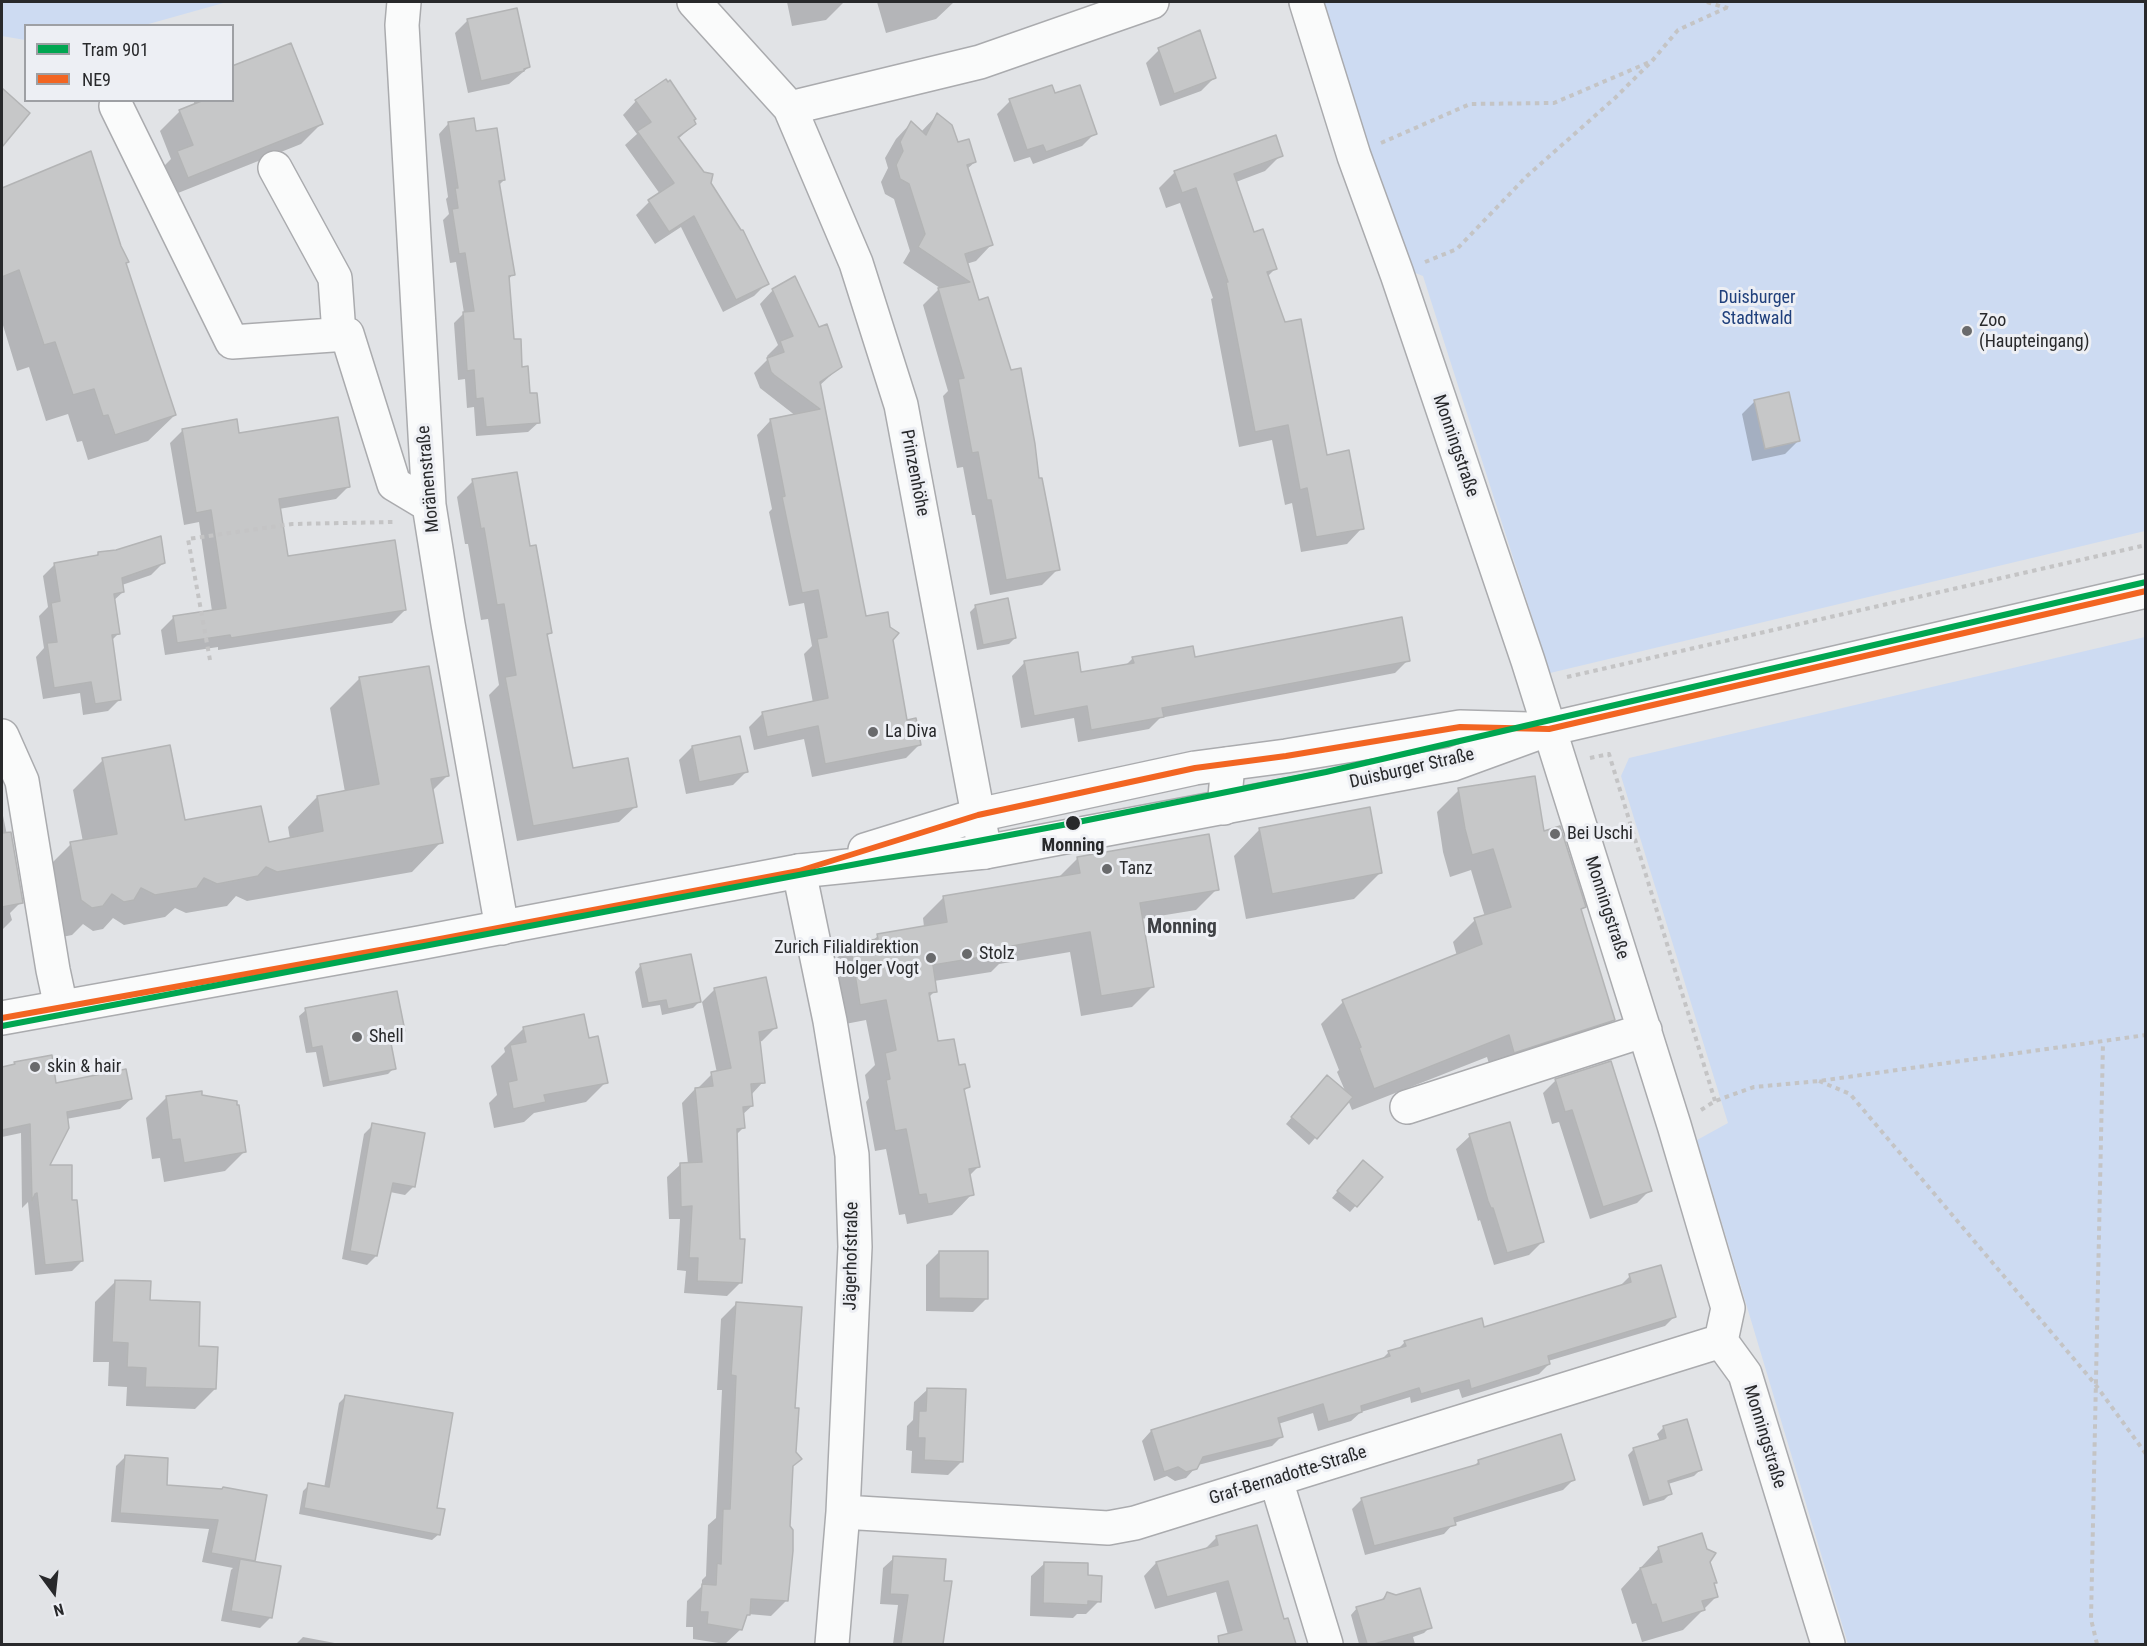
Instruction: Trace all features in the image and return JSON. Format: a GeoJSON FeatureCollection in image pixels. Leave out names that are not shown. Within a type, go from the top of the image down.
{"type":"FeatureCollection","features":[{"type":"Feature","properties":{"kind":"street","name":"Prinzenhöhe"},"geometry":{"type":"LineString","coordinates":[[694,2],[790,108],[856,262],[901,405],[985,852]]}},
{"type":"Feature","properties":{"kind":"street"},"geometry":{"type":"LineString","coordinates":[[790,108],[980,62],[1152,2]]}},
{"type":"Feature","properties":{"kind":"street","name":"Monningstraße"},"geometry":{"type":"LineString","coordinates":[[1305,2],[1354,156],[1397,274],[1535,684],[1645,1030],[1728,1308],[1721,1341],[1745,1374],[1828,1644]]}},
{"type":"Feature","properties":{"kind":"street","name":"Moränenstraße"},"geometry":{"type":"LineString","coordinates":[[403,13],[430,513],[502,928]]}},
{"type":"Feature","properties":{"kind":"street"},"geometry":{"type":"LineString","coordinates":[[116,106],[232,342],[347,334],[394,484],[430,513]]}},
{"type":"Feature","properties":{"kind":"street"},"geometry":{"type":"LineString","coordinates":[[274,168],[335,278],[339,334]]}},
{"type":"Feature","properties":{"kind":"street"},"geometry":{"type":"LineString","coordinates":[[1549,729],[2145,591]]}},
{"type":"Feature","properties":{"kind":"street","name":"Duisburger Straße"},"geometry":{"type":"LineString","coordinates":[[799,871],[978,815],[1195,768],[1297,755],[1460,727],[1549,729]]}},
{"type":"Feature","properties":{"kind":"street","name":"Duisburger Straße"},"geometry":{"type":"LineString","coordinates":[[2,1018],[502,928],[799,871],[985,852],[1224,808],[1452,764],[1549,729]]}},
{"type":"Feature","properties":{"kind":"street"},"geometry":{"type":"LineString","coordinates":[[2,736],[22,781],[61,1007]]}},
{"type":"Feature","properties":{"kind":"street"},"geometry":{"type":"LineString","coordinates":[[1224,808],[1228,764]]}},
{"type":"Feature","properties":{"kind":"street","name":"Jägerhofstraße"},"geometry":{"type":"LineString","coordinates":[[799,871],[830,1021],[852,1155],[855,1247],[843,1512],[832,1644]]}},
{"type":"Feature","properties":{"kind":"street"},"geometry":{"type":"LineString","coordinates":[[1407,1107],[1645,1030]]}},
{"type":"Feature","properties":{"kind":"street","name":"Graf-Bernadotte-Straße"},"geometry":{"type":"LineString","coordinates":[[843,1512],[1108,1528],[1135,1523],[1721,1341]]}},
{"type":"Feature","properties":{"kind":"street"},"geometry":{"type":"LineString","coordinates":[[1276,1480],[1326,1644]]}},
{"type":"Feature","properties":{"kind":"path"},"geometry":{"type":"LineString","coordinates":[[1707,2],[1726,8]]}},
{"type":"Feature","properties":{"kind":"path"},"geometry":{"type":"LineString","coordinates":[[1397,274],[1458,249],[1527,176],[1616,98],[1678,30],[1726,8],[1728,2]]}},
{"type":"Feature","properties":{"kind":"path"},"geometry":{"type":"LineString","coordinates":[[1354,156],[1470,104],[1554,103],[1652,61]]}},
{"type":"Feature","properties":{"kind":"path"},"geometry":{"type":"LineString","coordinates":[[210,660],[188,539],[292,524],[430,513]]}},
{"type":"Feature","properties":{"kind":"path"},"geometry":{"type":"LineString","coordinates":[[1535,684],[2145,545]]}},
{"type":"Feature","properties":{"kind":"path"},"geometry":{"type":"LineString","coordinates":[[1560,764],[1609,754],[1715,1101]]}},
{"type":"Feature","properties":{"kind":"path"},"geometry":{"type":"LineString","coordinates":[[1674,1125],[1715,1101],[1754,1088],[1820,1081],[2145,1035]]}},
{"type":"Feature","properties":{"kind":"path"},"geometry":{"type":"LineString","coordinates":[[2097,1644],[2091,1619],[2103,1042]]}},
{"type":"Feature","properties":{"kind":"path"},"geometry":{"type":"LineString","coordinates":[[1820,1081],[1850,1094],[2095,1384],[2145,1454]]}},
{"type":"Feature","properties":{"kind":"green space"},"geometry":{"type":"Polygon","coordinates":[[[2,2],[227,2],[149,24],[24,24],[24,40],[2,36],[2,2]]]}},
{"type":"Feature","properties":{"kind":"green space","name":"Duisburger Stadtwald"},"geometry":{"type":"Polygon","coordinates":[[[1315,2],[2145,2],[2145,531],[1550,673],[1423,276],[1400,267],[1315,2]]]}},
{"type":"Feature","properties":{"kind":"green space"},"geometry":{"type":"Polygon","coordinates":[[[2145,637],[2145,1644],[1848,1644],[1697,1140],[1728,1123],[1621,776],[1629,758],[2145,637]]]}},
{"type":"Feature","properties":{"kind":"building"},"geometry":{"type":"Polygon","coordinates":[[[517,8],[530,67],[524,71],[481,81],[467,19],[517,8]]]}},
{"type":"Feature","properties":{"kind":"building"},"geometry":{"type":"Polygon","coordinates":[[[1200,30],[1216,78],[1174,94],[1158,48],[1200,30]]]}},
{"type":"Feature","properties":{"kind":"building"},"geometry":{"type":"Polygon","coordinates":[[[291,43],[323,124],[188,178],[177,151],[193,145],[179,110],[199,102],[234,102],[234,65],[291,43]]]}},
{"type":"Feature","properties":{"kind":"building"},"geometry":{"type":"Polygon","coordinates":[[[666,79],[668,82],[670,80],[696,119],[694,120],[696,124],[678,137],[704,172],[713,174],[711,183],[743,230],[769,284],[736,300],[694,216],[669,232],[648,200],[674,183],[637,131],[651,122],[635,100],[666,79]]]}},
{"type":"Feature","properties":{"kind":"building"},"geometry":{"type":"Polygon","coordinates":[[[1052,85],[1055,93],[1080,85],[1097,134],[1046,152],[1043,145],[1027,150],[1009,99],[1052,85]]]}},
{"type":"Feature","properties":{"kind":"building"},"geometry":{"type":"Polygon","coordinates":[[[2,88],[30,113],[2,147],[2,88]]]}},
{"type":"Feature","properties":{"kind":"building"},"geometry":{"type":"Polygon","coordinates":[[[937,113],[952,125],[958,142],[969,139],[976,162],[967,165],[993,245],[965,254],[979,300],[988,297],[1011,370],[1021,368],[1039,478],[1042,478],[1060,570],[1006,580],[991,500],[987,500],[978,452],[972,453],[958,379],[964,378],[938,288],[970,282],[918,247],[925,234],[909,184],[900,179],[896,165],[903,151],[900,142],[911,121],[926,135],[937,113]]]}},
{"type":"Feature","properties":{"kind":"building"},"geometry":{"type":"Polygon","coordinates":[[[474,118],[476,131],[497,128],[505,180],[499,181],[515,275],[509,276],[514,339],[521,339],[522,367],[528,366],[530,393],[537,393],[540,423],[486,427],[483,398],[476,399],[474,370],[467,371],[463,312],[474,311],[465,253],[459,254],[452,209],[458,208],[455,188],[458,188],[448,122],[474,118]]]}},
{"type":"Feature","properties":{"kind":"building"},"geometry":{"type":"Polygon","coordinates":[[[1276,135],[1283,156],[1234,174],[1254,232],[1263,229],[1277,269],[1267,272],[1285,322],[1301,319],[1327,455],[1349,450],[1364,529],[1316,537],[1307,488],[1300,490],[1288,425],[1255,432],[1226,282],[1228,282],[1196,188],[1182,193],[1174,171],[1276,135]]]}},
{"type":"Feature","properties":{"kind":"building"},"geometry":{"type":"Polygon","coordinates":[[[91,151],[121,246],[129,262],[126,263],[176,415],[115,435],[108,415],[103,416],[94,389],[73,395],[55,342],[44,345],[19,270],[2,277],[2,188],[91,151]]]}},
{"type":"Feature","properties":{"kind":"building"},"geometry":{"type":"Polygon","coordinates":[[[795,276],[819,327],[827,324],[842,367],[820,382],[866,616],[888,612],[890,627],[899,633],[893,640],[907,720],[916,718],[921,745],[825,764],[818,726],[767,737],[762,712],[828,698],[817,639],[827,637],[818,590],[802,593],[782,497],[785,496],[770,419],[820,409],[774,375],[767,358],[784,352],[780,341],[793,336],[772,289],[795,276]]]}},
{"type":"Feature","properties":{"kind":"building"},"geometry":{"type":"Polygon","coordinates":[[[1789,392],[1800,441],[1765,449],[1754,400],[1789,392]]]}},
{"type":"Feature","properties":{"kind":"building"},"geometry":{"type":"Polygon","coordinates":[[[338,417],[350,487],[279,499],[288,556],[395,540],[406,610],[231,638],[230,635],[177,643],[173,616],[226,608],[211,510],[196,513],[182,429],[237,419],[239,433],[338,417]]]}},
{"type":"Feature","properties":{"kind":"building"},"geometry":{"type":"Polygon","coordinates":[[[517,472],[530,546],[536,545],[552,633],[547,634],[573,768],[628,758],[637,807],[533,826],[505,677],[516,675],[504,604],[497,605],[484,528],[481,529],[472,479],[517,472]]]}},
{"type":"Feature","properties":{"kind":"building"},"geometry":{"type":"Polygon","coordinates":[[[161,536],[165,563],[122,578],[124,592],[114,594],[120,634],[112,635],[121,700],[95,704],[91,682],[54,688],[47,643],[57,642],[51,603],[60,601],[54,563],[98,555],[98,552],[116,550],[161,536]]]}},
{"type":"Feature","properties":{"kind":"building"},"geometry":{"type":"Polygon","coordinates":[[[1008,598],[1016,638],[983,645],[975,605],[1008,598]]]}},
{"type":"Feature","properties":{"kind":"building"},"geometry":{"type":"Polygon","coordinates":[[[1402,617],[1410,661],[1162,708],[1164,717],[1091,730],[1087,706],[1034,716],[1024,661],[1078,652],[1081,672],[1134,663],[1132,657],[1193,646],[1195,657],[1402,617]]]}},
{"type":"Feature","properties":{"kind":"building"},"geometry":{"type":"Polygon","coordinates":[[[429,666],[449,776],[431,779],[443,843],[277,872],[266,867],[258,876],[217,884],[204,878],[197,888],[155,895],[141,888],[134,900],[124,902],[112,894],[103,906],[92,908],[81,900],[70,842],[117,834],[102,758],[170,745],[185,820],[261,806],[269,842],[323,831],[317,796],[379,784],[359,677],[429,666]]]}},
{"type":"Feature","properties":{"kind":"building"},"geometry":{"type":"Polygon","coordinates":[[[740,736],[748,772],[699,782],[692,746],[740,736]]]}},
{"type":"Feature","properties":{"kind":"building"},"geometry":{"type":"Polygon","coordinates":[[[1535,776],[1544,831],[1560,826],[1586,907],[1581,909],[1615,1020],[1514,1053],[1509,1035],[1374,1089],[1359,1048],[1361,1047],[1342,1000],[1482,944],[1474,918],[1511,907],[1493,849],[1472,855],[1458,788],[1535,776]]]}},
{"type":"Feature","properties":{"kind":"building"},"geometry":{"type":"Polygon","coordinates":[[[1370,807],[1382,873],[1272,894],[1259,828],[1370,807]]]}},
{"type":"Feature","properties":{"kind":"building"},"geometry":{"type":"Polygon","coordinates":[[[11,832],[23,903],[2,907],[2,833],[11,832]]]}},
{"type":"Feature","properties":{"kind":"building"},"geometry":{"type":"Polygon","coordinates":[[[1209,834],[1219,890],[1140,903],[1154,987],[1101,996],[1090,932],[1012,946],[1013,952],[933,965],[937,992],[929,993],[938,1041],[954,1039],[959,1065],[965,1064],[970,1087],[964,1089],[980,1167],[969,1169],[974,1195],[928,1204],[926,1194],[919,1195],[906,1129],[895,1131],[886,1080],[890,1079],[885,1053],[896,1050],[886,1000],[860,1005],[850,943],[878,939],[877,934],[947,922],[943,896],[1080,873],[1077,857],[1209,834]]]}},
{"type":"Feature","properties":{"kind":"building"},"geometry":{"type":"Polygon","coordinates":[[[691,954],[701,1002],[668,1009],[666,1000],[648,1003],[640,964],[691,954]]]}},
{"type":"Feature","properties":{"kind":"building"},"geometry":{"type":"Polygon","coordinates":[[[766,977],[777,1028],[759,1032],[765,1083],[751,1084],[753,1106],[743,1107],[745,1128],[737,1129],[740,1239],[745,1239],[742,1283],[697,1281],[698,1258],[689,1258],[692,1206],[681,1207],[680,1163],[702,1162],[695,1088],[713,1086],[711,1072],[731,1068],[714,988],[766,977]]]}},
{"type":"Feature","properties":{"kind":"building"},"geometry":{"type":"Polygon","coordinates":[[[397,991],[405,1031],[389,1033],[396,1069],[329,1082],[322,1046],[312,1048],[305,1008],[397,991]]]}},
{"type":"Feature","properties":{"kind":"building"},"geometry":{"type":"Polygon","coordinates":[[[584,1014],[589,1038],[598,1036],[608,1083],[544,1095],[546,1102],[513,1109],[508,1082],[517,1080],[510,1045],[526,1042],[523,1027],[584,1014]]]}},
{"type":"Feature","properties":{"kind":"building"},"geometry":{"type":"Polygon","coordinates":[[[52,1055],[56,1083],[126,1069],[132,1099],[67,1112],[69,1128],[50,1165],[72,1165],[72,1200],[77,1200],[83,1261],[45,1265],[37,1193],[32,1201],[30,1124],[2,1130],[2,1067],[15,1064],[14,1062],[52,1055]]]}},
{"type":"Feature","properties":{"kind":"building"},"geometry":{"type":"Polygon","coordinates":[[[1611,1061],[1652,1191],[1603,1207],[1572,1110],[1565,1112],[1555,1079],[1611,1061]]]}},
{"type":"Feature","properties":{"kind":"building"},"geometry":{"type":"Polygon","coordinates":[[[1327,1075],[1353,1097],[1317,1139],[1291,1117],[1327,1075]]]}},
{"type":"Feature","properties":{"kind":"building"},"geometry":{"type":"Polygon","coordinates":[[[202,1091],[202,1095],[237,1101],[246,1152],[184,1163],[180,1139],[172,1140],[166,1096],[202,1091]]]}},
{"type":"Feature","properties":{"kind":"building"},"geometry":{"type":"Polygon","coordinates":[[[1510,1122],[1544,1242],[1507,1253],[1493,1208],[1488,1201],[1469,1134],[1510,1122]]]}},
{"type":"Feature","properties":{"kind":"building"},"geometry":{"type":"Polygon","coordinates":[[[372,1123],[425,1133],[415,1187],[393,1183],[377,1256],[350,1251],[372,1123]]]}},
{"type":"Feature","properties":{"kind":"building"},"geometry":{"type":"Polygon","coordinates":[[[1363,1160],[1383,1177],[1357,1207],[1337,1191],[1363,1160]]]}},
{"type":"Feature","properties":{"kind":"building"},"geometry":{"type":"Polygon","coordinates":[[[939,1251],[988,1251],[988,1299],[939,1298],[939,1251]]]}},
{"type":"Feature","properties":{"kind":"building"},"geometry":{"type":"Polygon","coordinates":[[[1661,1265],[1676,1317],[1548,1356],[1550,1364],[1471,1389],[1469,1380],[1421,1394],[1419,1388],[1361,1406],[1362,1412],[1328,1422],[1323,1404],[1278,1418],[1283,1437],[1203,1457],[1197,1469],[1186,1472],[1178,1467],[1164,1472],[1151,1430],[1390,1356],[1388,1351],[1406,1346],[1404,1341],[1482,1318],[1484,1327],[1631,1282],[1629,1274],[1661,1265]]]}},
{"type":"Feature","properties":{"kind":"building"},"geometry":{"type":"Polygon","coordinates":[[[115,1280],[151,1281],[150,1300],[200,1302],[199,1346],[218,1347],[216,1389],[145,1387],[146,1368],[127,1367],[128,1343],[112,1342],[115,1280]]]}},
{"type":"Feature","properties":{"kind":"building"},"geometry":{"type":"Polygon","coordinates":[[[736,1302],[802,1307],[795,1408],[799,1408],[796,1452],[802,1459],[793,1466],[790,1526],[793,1530],[793,1551],[788,1601],[751,1599],[750,1615],[747,1615],[742,1630],[707,1624],[708,1612],[700,1612],[702,1584],[716,1585],[717,1563],[721,1564],[723,1509],[730,1509],[736,1376],[731,1375],[736,1302]]]}},
{"type":"Feature","properties":{"kind":"building"},"geometry":{"type":"Polygon","coordinates":[[[927,1388],[966,1389],[963,1462],[924,1460],[925,1438],[918,1438],[919,1411],[926,1411],[927,1388]]]}},
{"type":"Feature","properties":{"kind":"building"},"geometry":{"type":"Polygon","coordinates":[[[345,1395],[453,1413],[437,1508],[445,1509],[440,1535],[304,1508],[308,1483],[329,1487],[345,1395]]]}},
{"type":"Feature","properties":{"kind":"building"},"geometry":{"type":"Polygon","coordinates":[[[1687,1419],[1702,1470],[1668,1481],[1672,1494],[1649,1501],[1633,1448],[1666,1438],[1663,1426],[1687,1419]]]}},
{"type":"Feature","properties":{"kind":"building"},"geometry":{"type":"Polygon","coordinates":[[[1561,1434],[1575,1480],[1454,1518],[1456,1525],[1374,1546],[1361,1498],[1479,1464],[1478,1460],[1561,1434]]]}},
{"type":"Feature","properties":{"kind":"building"},"geometry":{"type":"Polygon","coordinates":[[[125,1455],[168,1458],[167,1485],[222,1489],[223,1487],[267,1495],[255,1561],[211,1553],[218,1520],[120,1513],[125,1455]]]}},
{"type":"Feature","properties":{"kind":"building"},"geometry":{"type":"Polygon","coordinates":[[[1257,1525],[1284,1619],[1288,1618],[1296,1644],[1219,1644],[1218,1636],[1242,1630],[1228,1581],[1167,1597],[1156,1562],[1218,1545],[1216,1536],[1257,1525]]]}},
{"type":"Feature","properties":{"kind":"building"},"geometry":{"type":"Polygon","coordinates":[[[1702,1533],[1707,1549],[1716,1553],[1710,1562],[1717,1583],[1714,1583],[1718,1597],[1702,1601],[1705,1610],[1662,1623],[1656,1604],[1652,1605],[1640,1568],[1662,1562],[1658,1547],[1702,1533]]]}},
{"type":"Feature","properties":{"kind":"building"},"geometry":{"type":"Polygon","coordinates":[[[893,1556],[946,1559],[944,1581],[952,1581],[943,1644],[901,1644],[908,1595],[890,1594],[893,1556]]]}},
{"type":"Feature","properties":{"kind":"building"},"geometry":{"type":"Polygon","coordinates":[[[240,1559],[281,1566],[272,1618],[231,1611],[240,1559]]]}},
{"type":"Feature","properties":{"kind":"building"},"geometry":{"type":"Polygon","coordinates":[[[1044,1562],[1088,1563],[1088,1575],[1102,1576],[1101,1602],[1088,1601],[1088,1605],[1043,1603],[1044,1562]]]}},
{"type":"Feature","properties":{"kind":"building"},"geometry":{"type":"Polygon","coordinates":[[[1420,1588],[1432,1628],[1367,1644],[1356,1607],[1384,1599],[1387,1592],[1396,1595],[1420,1588]]]}},
{"type":"Feature","properties":{"kind":"tram line","name":"901"},"geometry":{"type":"LineString","coordinates":[[2,1026],[1073,823],[1326,772],[2146,582]]}},
{"type":"Feature","properties":{"kind":"transit line","name":"NE9"},"geometry":{"type":"LineString","coordinates":[[2,1018],[419,943],[799,871],[978,815],[1195,768],[1286,756],[1460,727],[1549,729],[2146,591]]}},
{"type":"Feature","properties":{"kind":"place","name":"Zoo (Haupteingang)"},"geometry":{"type":"Point","coordinates":[1967,331]}},
{"type":"Feature","properties":{"kind":"place","name":"La Diva"},"geometry":{"type":"Point","coordinates":[873,732]}},
{"type":"Feature","properties":{"kind":"place","name":"Monning"},"geometry":{"type":"Point","coordinates":[1073,823]}},
{"type":"Feature","properties":{"kind":"place","name":"Bei Uschi"},"geometry":{"type":"Point","coordinates":[1555,834]}},
{"type":"Feature","properties":{"kind":"place","name":"Tanz"},"geometry":{"type":"Point","coordinates":[1107,869]}},
{"type":"Feature","properties":{"kind":"place","name":"Stolz"},"geometry":{"type":"Point","coordinates":[967,954]}},
{"type":"Feature","properties":{"kind":"place","name":"Zurich Filialdirektion Holger Vogt"},"geometry":{"type":"Point","coordinates":[931,958]}},
{"type":"Feature","properties":{"kind":"place","name":"Shell"},"geometry":{"type":"Point","coordinates":[357,1037]}},
{"type":"Feature","properties":{"kind":"place","name":"skin & hair"},"geometry":{"type":"Point","coordinates":[35,1067]}},
{"type":"Feature","properties":{"kind":"district","name":"Monning"},"geometry":{"type":"Point","coordinates":[1182,928]}}]}
